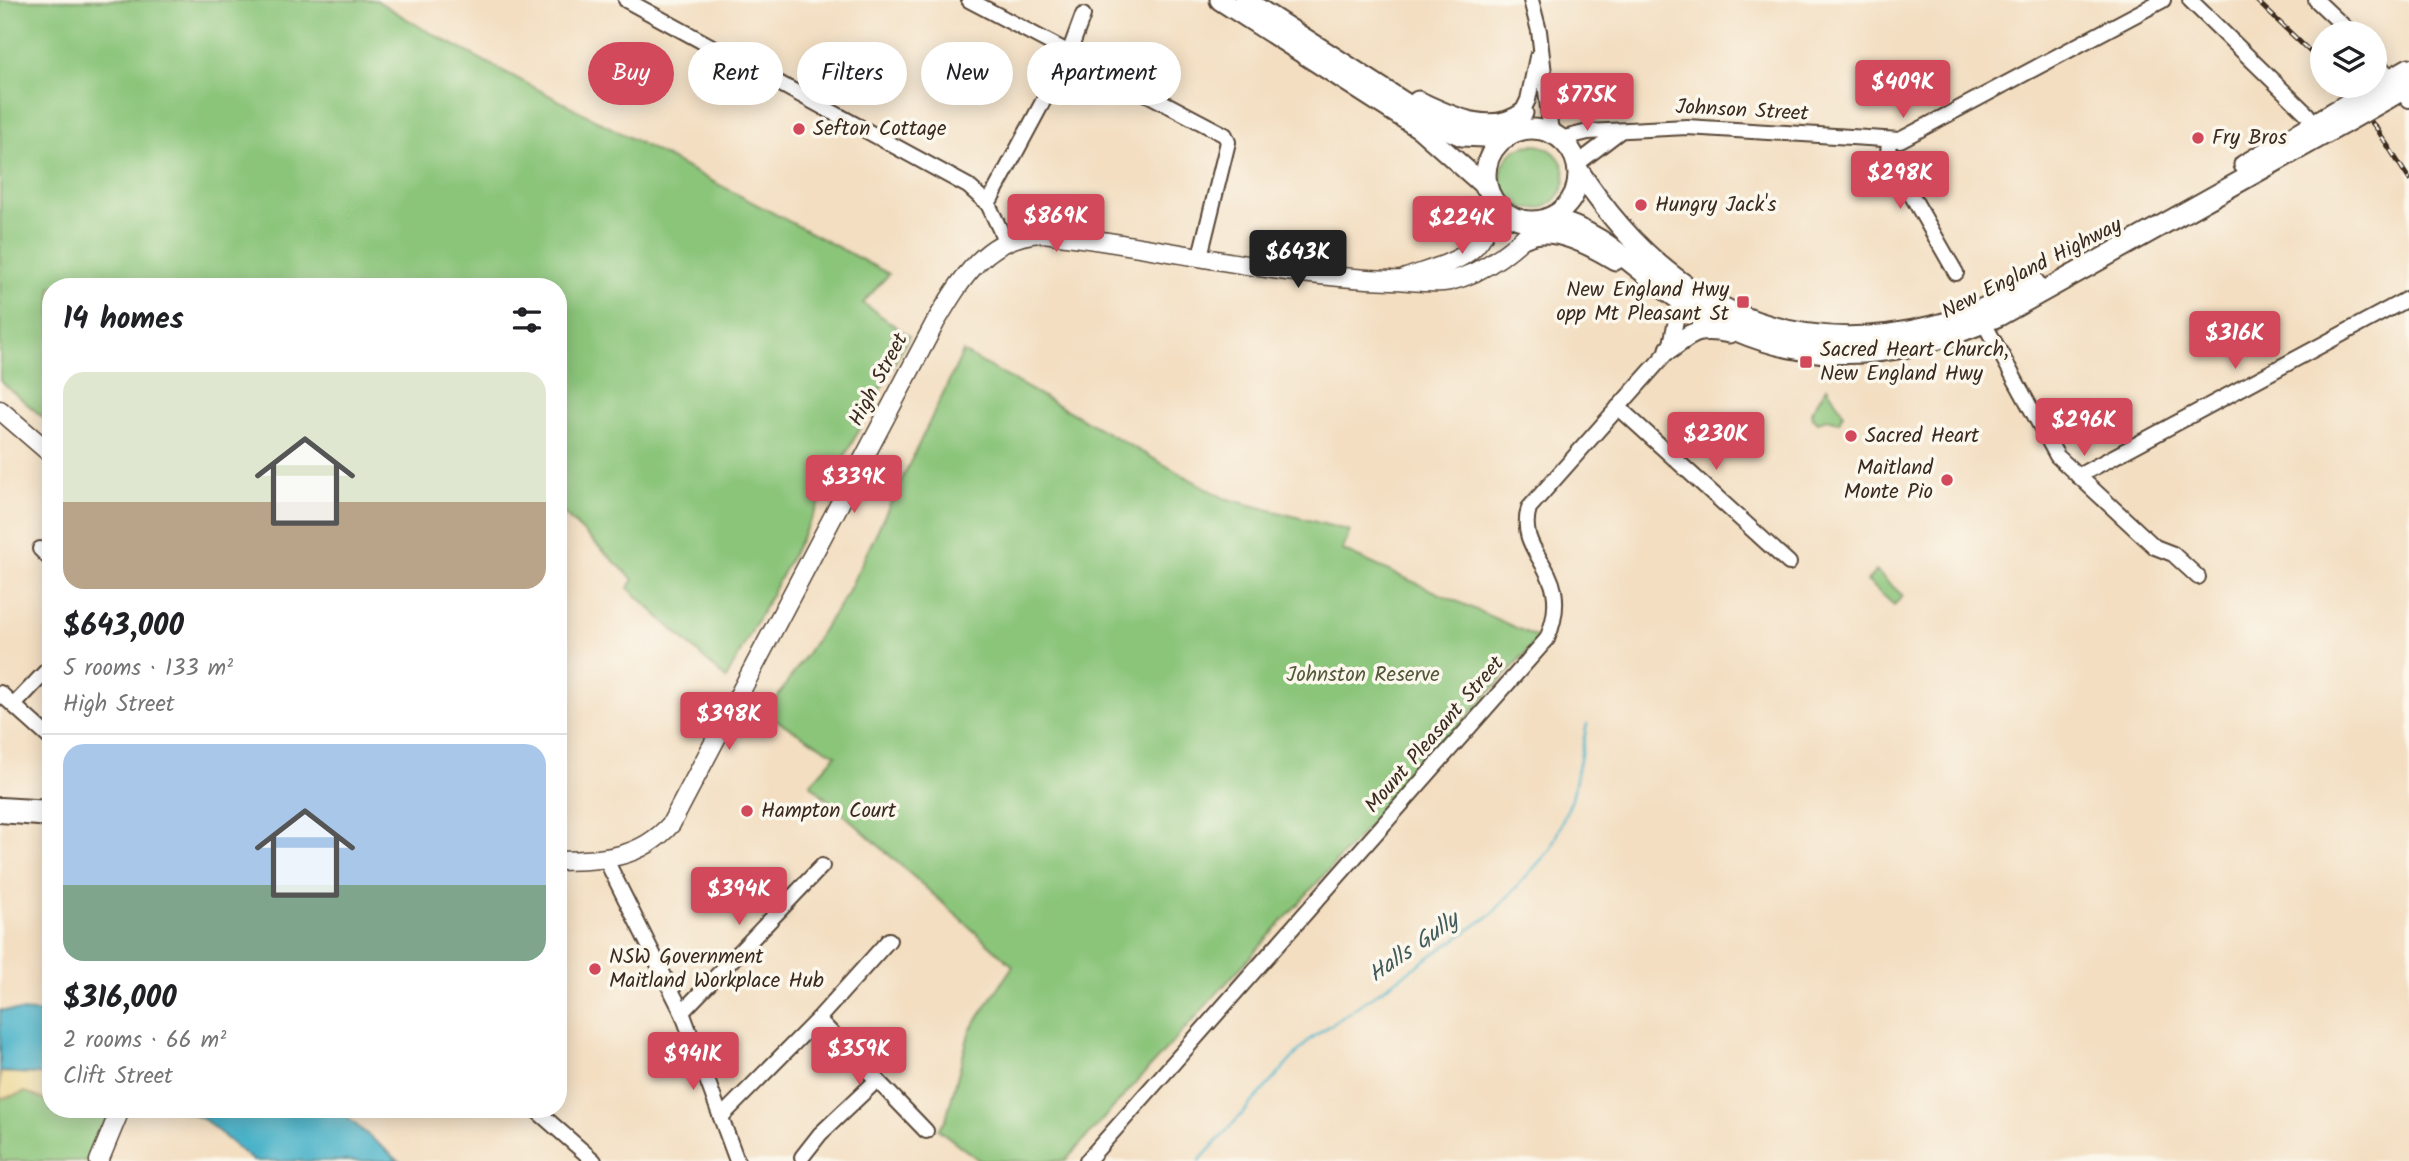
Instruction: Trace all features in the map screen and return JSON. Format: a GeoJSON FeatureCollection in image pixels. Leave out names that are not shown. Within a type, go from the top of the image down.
{"type":"FeatureCollection","features":[{"type":"Feature","properties":{"kind":"highway"},"geometry":{"type":"LineString","coordinates":[[1220,0],[1419,128],[1490,192],[1499,206],[1520,220],[1545,219],[1571,199],[1578,168],[1556,136],[1530,129],[1508,136],[1462,136],[1444,128],[1245,0]]}},
{"type":"Feature","properties":{"kind":"highway","name":"New England Highway"},"geometry":{"type":"LineString","coordinates":[[1545,219],[1590,231],[1680,300],[1715,321],[1757,339],[1811,352],[1866,355],[1932,344],[1980,317],[2055,287],[2338,118],[2396,90],[2409,68]]}},
{"type":"Feature","properties":{"kind":"highway"},"geometry":{"type":"LineString","coordinates":[[1354,71],[1464,119],[1496,125],[1506,123],[1523,113]]}},
{"type":"Feature","properties":{"kind":"highway"},"geometry":{"type":"LineString","coordinates":[[1490,192],[1488,166],[1491,155],[1508,136]]}},
{"type":"Feature","properties":{"kind":"highway","name":"New England Highway"},"geometry":{"type":"LineString","coordinates":[[1578,168],[1623,232],[1663,271],[1721,307],[1766,324],[1809,334],[1866,337],[1980,317]]}},
{"type":"Feature","properties":{"kind":"highway"},"geometry":{"type":"LineString","coordinates":[[1526,237],[1546,232],[1566,238],[1607,255],[1659,284]]}},
{"type":"Feature","properties":{"kind":"highway"},"geometry":{"type":"LineString","coordinates":[[1670,349],[1692,332],[1706,328],[1757,339]]}},
{"type":"Feature","properties":{"kind":"main road","name":"High Street"},"geometry":{"type":"LineString","coordinates":[[1400,280],[1451,262],[1478,244],[1487,232],[1492,216],[1490,192]]}},
{"type":"Feature","properties":{"kind":"main road","name":"High Street"},"geometry":{"type":"LineString","coordinates":[[567,860],[606,860],[641,849],[671,824],[935,323],[978,261],[1005,240],[1043,233],[1362,279],[1431,283],[1466,276],[1486,267],[1545,219]]}},
{"type":"Feature","properties":{"kind":"main road"},"geometry":{"type":"LineString","coordinates":[[0,410],[42,446]]}},
{"type":"Feature","properties":{"kind":"main road","name":"High Street"},"geometry":{"type":"LineString","coordinates":[[567,853],[585,860]]}},
{"type":"Feature","properties":{"kind":"main road"},"geometry":{"type":"LineString","coordinates":[[99,1161],[117,1118]]}},
{"type":"Feature","properties":{"kind":"street"},"geometry":{"type":"LineString","coordinates":[[625,0],[968,186],[988,204],[1005,240]]}},
{"type":"Feature","properties":{"kind":"street"},"geometry":{"type":"LineString","coordinates":[[968,0],[1048,42]]}},
{"type":"Feature","properties":{"kind":"street"},"geometry":{"type":"LineString","coordinates":[[1531,0],[1539,31],[1556,136]]}},
{"type":"Feature","properties":{"kind":"street","name":"Johnson Street"},"geometry":{"type":"LineString","coordinates":[[1556,136],[1687,127],[1889,141],[1908,136],[2163,0]]}},
{"type":"Feature","properties":{"kind":"street"},"geometry":{"type":"LineString","coordinates":[[2190,0],[2318,130]]}},
{"type":"Feature","properties":{"kind":"street"},"geometry":{"type":"LineString","coordinates":[[2316,0],[2338,21]]}},
{"type":"Feature","properties":{"kind":"street"},"geometry":{"type":"LineString","coordinates":[[1073,42],[1083,15]]}},
{"type":"Feature","properties":{"kind":"street"},"geometry":{"type":"LineString","coordinates":[[1508,136],[1523,113],[1533,85],[1539,31]]}},
{"type":"Feature","properties":{"kind":"street"},"geometry":{"type":"LineString","coordinates":[[988,204],[1041,105]]}},
{"type":"Feature","properties":{"kind":"street"},"geometry":{"type":"LineString","coordinates":[[1168,105],[1225,135],[1227,142],[1200,256]]}},
{"type":"Feature","properties":{"kind":"street"},"geometry":{"type":"LineString","coordinates":[[1578,168],[1619,132]]}},
{"type":"Feature","properties":{"kind":"street"},"geometry":{"type":"LineString","coordinates":[[1889,141],[1888,154],[1956,273]]}},
{"type":"Feature","properties":{"kind":"street"},"geometry":{"type":"LineString","coordinates":[[2078,476],[2409,298]]}},
{"type":"Feature","properties":{"kind":"street"},"geometry":{"type":"LineString","coordinates":[[1670,349],[1680,300]]}},
{"type":"Feature","properties":{"kind":"street"},"geometry":{"type":"LineString","coordinates":[[1980,317],[2057,456],[2155,547],[2173,554],[2198,577]]}},
{"type":"Feature","properties":{"kind":"street","name":"Mount Pleasant Street"},"geometry":{"type":"LineString","coordinates":[[1087,1161],[1547,639],[1553,624],[1556,590],[1525,528],[1529,508],[1670,349]]}},
{"type":"Feature","properties":{"kind":"street"},"geometry":{"type":"LineString","coordinates":[[1618,407],[1789,564]]}},
{"type":"Feature","properties":{"kind":"street"},"geometry":{"type":"LineString","coordinates":[[14,705],[42,675]]}},
{"type":"Feature","properties":{"kind":"street"},"geometry":{"type":"LineString","coordinates":[[0,693],[42,731]]}},
{"type":"Feature","properties":{"kind":"street"},"geometry":{"type":"LineString","coordinates":[[0,805],[42,807]]}},
{"type":"Feature","properties":{"kind":"street"},"geometry":{"type":"LineString","coordinates":[[0,815],[42,817]]}},
{"type":"Feature","properties":{"kind":"street"},"geometry":{"type":"LineString","coordinates":[[606,860],[682,1012],[737,1161]]}},
{"type":"Feature","properties":{"kind":"street"},"geometry":{"type":"LineString","coordinates":[[682,1012],[822,866]]}},
{"type":"Feature","properties":{"kind":"street"},"geometry":{"type":"LineString","coordinates":[[721,1117],[818,1019],[889,940]]}},
{"type":"Feature","properties":{"kind":"street"},"geometry":{"type":"LineString","coordinates":[[818,1019],[926,1131]]}},
{"type":"Feature","properties":{"kind":"street"},"geometry":{"type":"LineString","coordinates":[[802,1157],[820,1134],[877,1080]]}},
{"type":"Feature","properties":{"kind":"street"},"geometry":{"type":"LineString","coordinates":[[545,1118],[594,1161]]}},
{"type":"Feature","properties":{"kind":"green space"},"geometry":{"type":"Polygon","coordinates":[[[0,0],[376,0],[425,30],[889,274],[863,303],[909,336],[726,679],[628,588],[634,580],[567,517],[567,278],[42,278],[42,416],[0,381],[0,0]]]}},
{"type":"Feature","properties":{"kind":"green space"},"geometry":{"type":"Polygon","coordinates":[[[1527,145],[1539,145],[1556,154],[1563,165],[1563,189],[1556,200],[1539,209],[1527,209],[1515,204],[1506,195],[1501,183],[1501,171],[1506,159],[1515,150],[1527,145]]]}},
{"type":"Feature","properties":{"kind":"green space","name":"Johnston Reserve"},"geometry":{"type":"Polygon","coordinates":[[[963,352],[1224,498],[1350,531],[1342,550],[1539,638],[1065,1161],[980,1161],[938,1129],[946,1119],[970,1030],[1013,966],[810,784],[836,755],[766,714],[847,594],[963,352]]]}},
{"type":"Feature","properties":{"kind":"green space"},"geometry":{"type":"Polygon","coordinates":[[[1827,387],[1843,413],[1839,422],[1827,419],[1817,422],[1812,417],[1811,412],[1827,387]]]}},
{"type":"Feature","properties":{"kind":"green space"},"geometry":{"type":"Polygon","coordinates":[[[1876,571],[1903,596],[1894,605],[1867,581],[1876,571]]]}},
{"type":"Feature","properties":{"kind":"green space"},"geometry":{"type":"Polygon","coordinates":[[[0,1072],[42,1074],[42,1118],[107,1118],[89,1161],[0,1161],[0,1072]]]}},
{"type":"Feature","properties":{"kind":"sand"},"geometry":{"type":"Polygon","coordinates":[[[0,1072],[42,1074],[42,1099],[26,1092],[0,1099],[0,1072]]]}},
{"type":"Feature","properties":{"kind":"water"},"geometry":{"type":"Polygon","coordinates":[[[0,1010],[42,1012],[42,1074],[0,1072],[0,1010]]]}},
{"type":"Feature","properties":{"kind":"water"},"geometry":{"type":"Polygon","coordinates":[[[200,1118],[348,1118],[399,1161],[253,1161],[200,1118]]]}},
{"type":"Feature","properties":{"kind":"waterway","name":"Halls Gully"},"geometry":{"type":"LineString","coordinates":[[1199,1161],[1309,1040],[1492,914],[1550,850],[1572,799],[1587,724]]}},
{"type":"Feature","properties":{"kind":"railway"},"geometry":{"type":"LineString","coordinates":[[2256,0],[2310,52]]}},
{"type":"Feature","properties":{"kind":"railway"},"geometry":{"type":"LineString","coordinates":[[2352,98],[2377,129],[2409,179]]}},
{"type":"Feature","properties":{"kind":"place","name":"Sefton Cottage"},"geometry":{"type":"Point","coordinates":[799,129]}},
{"type":"Feature","properties":{"kind":"place","name":"Fry Bros"},"geometry":{"type":"Point","coordinates":[2198,138]}},
{"type":"Feature","properties":{"kind":"place","name":"Hungry Jack's"},"geometry":{"type":"Point","coordinates":[1641,205]}},
{"type":"Feature","properties":{"kind":"place","name":"New England Hwy opp Mt Pleasant St"},"geometry":{"type":"Point","coordinates":[1743,302]}},
{"type":"Feature","properties":{"kind":"place","name":"Sacred Heart Church, New England Hwy"},"geometry":{"type":"Point","coordinates":[1806,362]}},
{"type":"Feature","properties":{"kind":"place","name":"Sacred Heart"},"geometry":{"type":"Point","coordinates":[1851,436]}},
{"type":"Feature","properties":{"kind":"place","name":"Maitland Monte Pio"},"geometry":{"type":"Point","coordinates":[1947,480]}},
{"type":"Feature","properties":{"kind":"place","name":"Hampton Court"},"geometry":{"type":"Point","coordinates":[747,811]}},
{"type":"Feature","properties":{"kind":"place","name":"NSW Government Maitland Workplace Hub"},"geometry":{"type":"Point","coordinates":[595,969]}}]}
